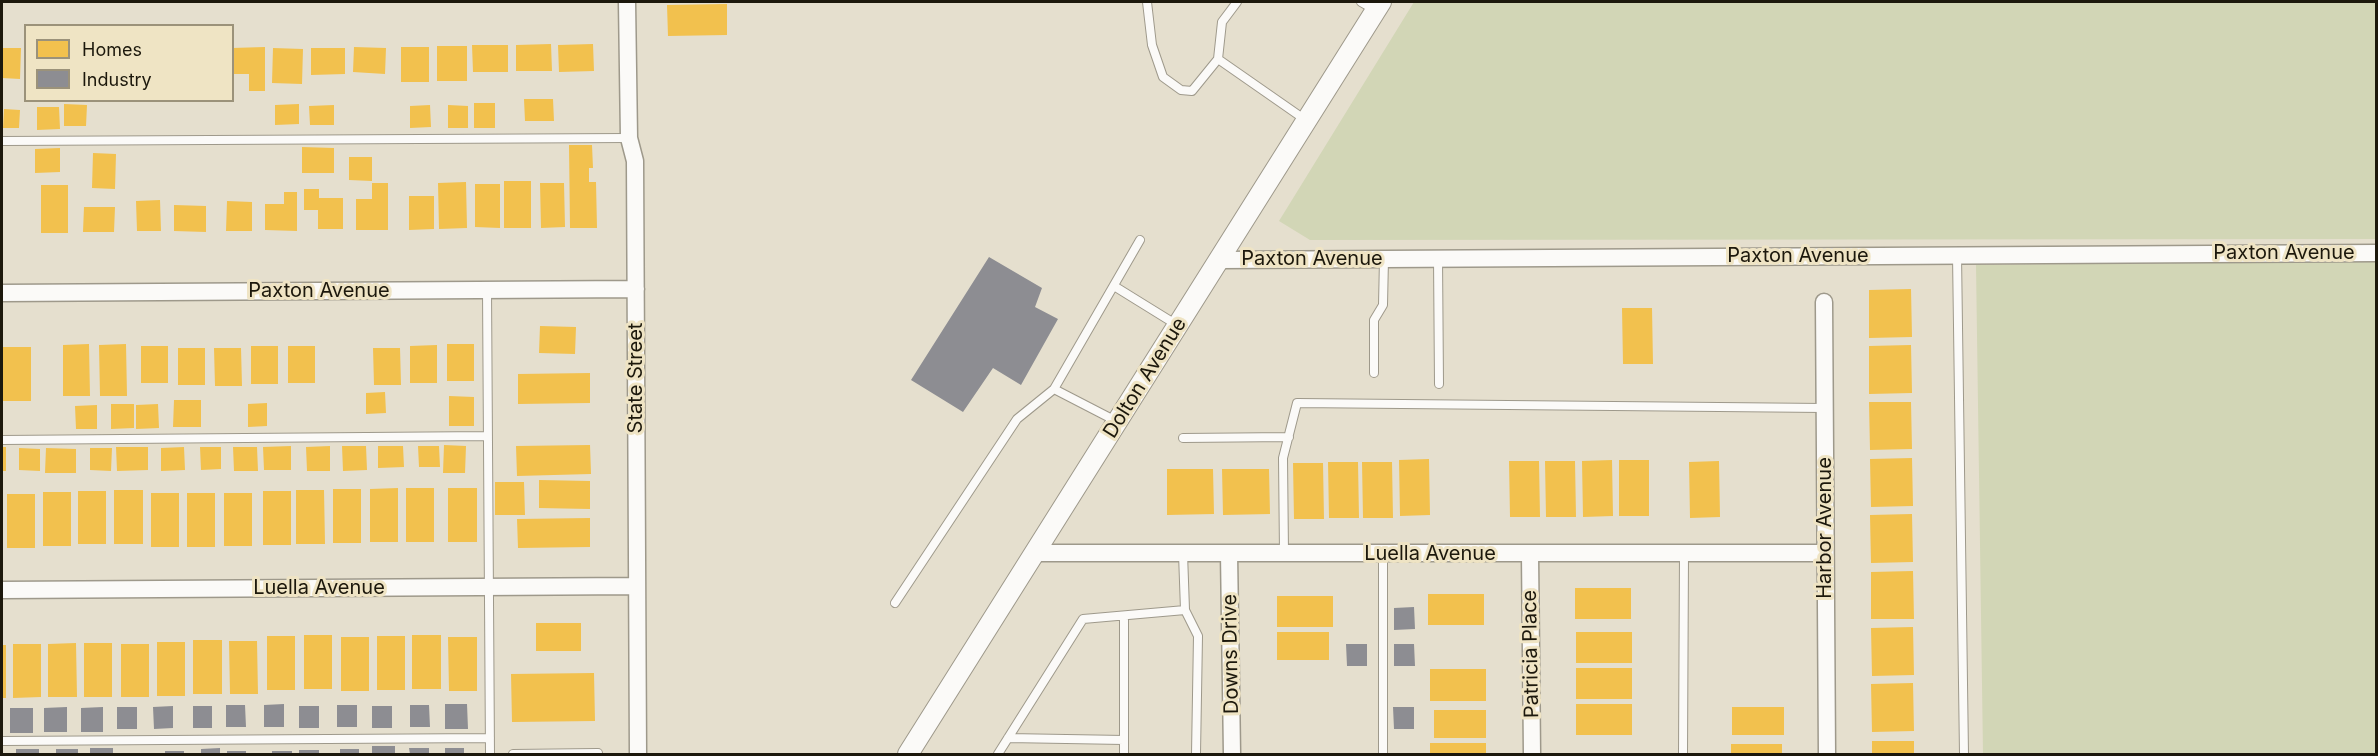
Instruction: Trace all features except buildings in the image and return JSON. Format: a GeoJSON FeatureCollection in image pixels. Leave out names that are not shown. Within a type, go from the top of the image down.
{"type":"FeatureCollection","features":[{"type":"Feature","properties":{"kind":"street","name":"State Street"},"geometry":{"type":"LineString","coordinates":[[627,2],[629,138],[634,161],[636,290],[638,754]]}},
{"type":"Feature","properties":{"kind":"street","name":"Dolton Avenue"},"geometry":{"type":"LineString","coordinates":[[908,754],[1307,121],[1372,4]]}},
{"type":"Feature","properties":{"kind":"street","name":"Paxton Avenue"},"geometry":{"type":"LineString","coordinates":[[1220,260],[2376,253]]}},
{"type":"Feature","properties":{"kind":"street","name":"Paxton Avenue"},"geometry":{"type":"LineString","coordinates":[[2,293],[636,290]]}},
{"type":"Feature","properties":{"kind":"street","name":"Harbor Avenue"},"geometry":{"type":"LineString","coordinates":[[1824,302],[1827,754]]}},
{"type":"Feature","properties":{"kind":"street","name":"Luella Avenue"},"geometry":{"type":"LineString","coordinates":[[1035,553],[1825,553]]}},
{"type":"Feature","properties":{"kind":"street","name":"Downs Drive"},"geometry":{"type":"LineString","coordinates":[[1229,553],[1232,754]]}},
{"type":"Feature","properties":{"kind":"street","name":"Patricia Place"},"geometry":{"type":"LineString","coordinates":[[1530,554],[1532,754]]}},
{"type":"Feature","properties":{"kind":"street","name":"Luella Avenue"},"geometry":{"type":"LineString","coordinates":[[2,590],[637,586]]}},
{"type":"Feature","properties":{"kind":"lane"},"geometry":{"type":"LineString","coordinates":[[1147,2],[1152,45],[1163,77],[1181,90],[1192,91],[1218,59],[1222,22],[1237,2]]}},
{"type":"Feature","properties":{"kind":"lane"},"geometry":{"type":"LineString","coordinates":[[1218,59],[1307,121]]}},
{"type":"Feature","properties":{"kind":"lane"},"geometry":{"type":"LineString","coordinates":[[2,141],[629,138]]}},
{"type":"Feature","properties":{"kind":"lane"},"geometry":{"type":"LineString","coordinates":[[896,603],[1017,419],[1054,389],[1140,240]]}},
{"type":"Feature","properties":{"kind":"lane"},"geometry":{"type":"LineString","coordinates":[[1957,255],[1964,754]]}},
{"type":"Feature","properties":{"kind":"lane"},"geometry":{"type":"LineString","coordinates":[[1438,258],[1438,384]]}},
{"type":"Feature","properties":{"kind":"lane"},"geometry":{"type":"LineString","coordinates":[[1374,373],[1374,320],[1383,305],[1384,259]]}},
{"type":"Feature","properties":{"kind":"lane"},"geometry":{"type":"LineString","coordinates":[[1114,286],[1178,326]]}},
{"type":"Feature","properties":{"kind":"lane"},"geometry":{"type":"LineString","coordinates":[[486,290],[490,754]]}},
{"type":"Feature","properties":{"kind":"lane"},"geometry":{"type":"LineString","coordinates":[[1054,389],[1117,422]]}},
{"type":"Feature","properties":{"kind":"lane"},"geometry":{"type":"LineString","coordinates":[[1284,554],[1283,458],[1297,403],[1824,408]]}},
{"type":"Feature","properties":{"kind":"lane"},"geometry":{"type":"LineString","coordinates":[[2,440],[488,436]]}},
{"type":"Feature","properties":{"kind":"lane"},"geometry":{"type":"LineString","coordinates":[[1183,438],[1288,437]]}},
{"type":"Feature","properties":{"kind":"lane"},"geometry":{"type":"LineString","coordinates":[[1183,553],[1185,610],[1198,636],[1196,754]]}},
{"type":"Feature","properties":{"kind":"lane"},"geometry":{"type":"LineString","coordinates":[[1383,554],[1383,754]]}},
{"type":"Feature","properties":{"kind":"lane"},"geometry":{"type":"LineString","coordinates":[[1683,754],[1684,554]]}},
{"type":"Feature","properties":{"kind":"lane"},"geometry":{"type":"LineString","coordinates":[[998,754],[1083,619],[1185,610]]}},
{"type":"Feature","properties":{"kind":"lane"},"geometry":{"type":"LineString","coordinates":[[1124,616],[1124,754]]}},
{"type":"Feature","properties":{"kind":"lane"},"geometry":{"type":"LineString","coordinates":[[2,741],[490,738]]}},
{"type":"Feature","properties":{"kind":"lane"},"geometry":{"type":"LineString","coordinates":[[1008,738],[1124,740]]}},
{"type":"Feature","properties":{"kind":"lane"},"geometry":{"type":"LineString","coordinates":[[513,754],[598,753]]}},
{"type":"Feature","properties":{"kind":"green space"},"geometry":{"type":"Polygon","coordinates":[[[1414,2],[2376,2],[2376,239],[1310,240],[1279,221],[1414,2]]]}},
{"type":"Feature","properties":{"kind":"green space"},"geometry":{"type":"Polygon","coordinates":[[[2376,261],[2376,754],[1983,754],[1976,265],[2376,261]]]}}]}
